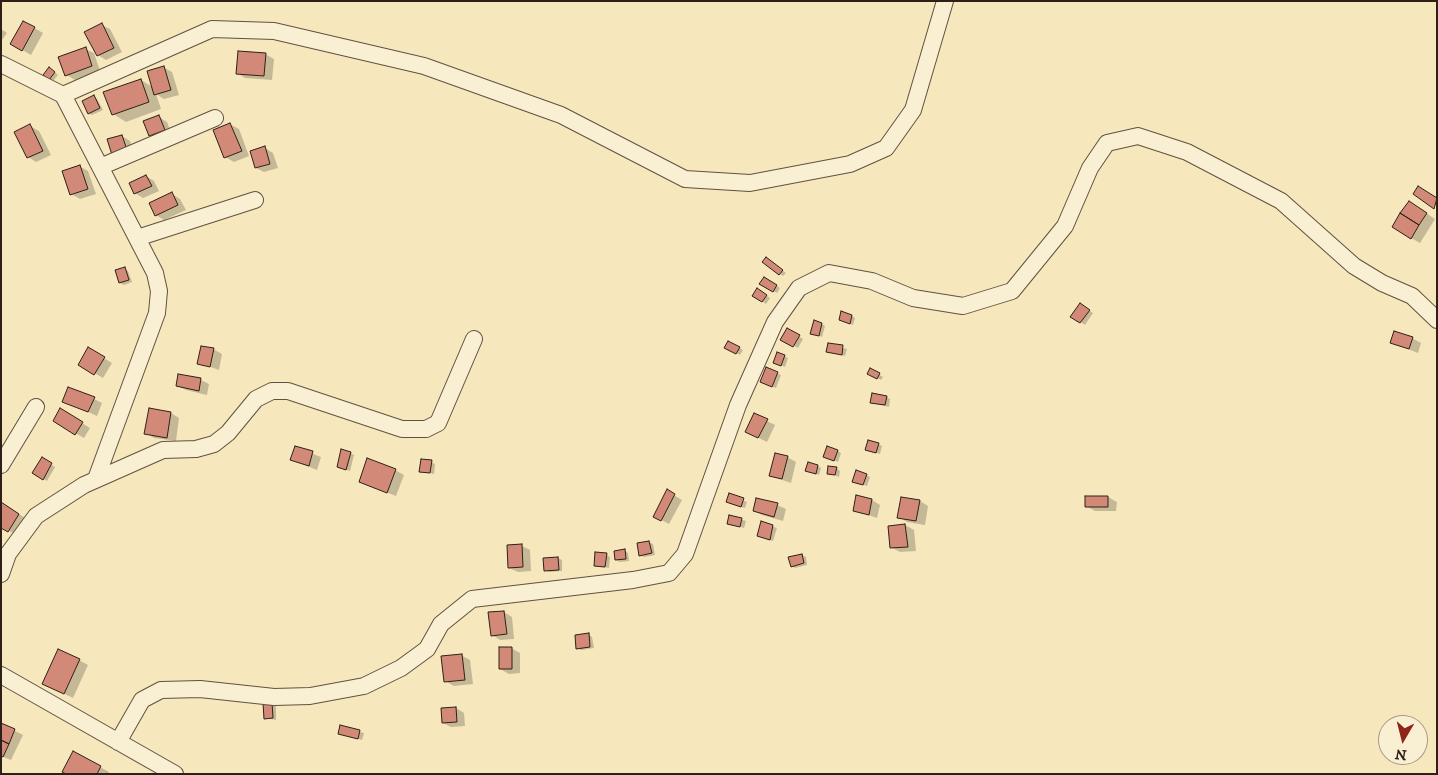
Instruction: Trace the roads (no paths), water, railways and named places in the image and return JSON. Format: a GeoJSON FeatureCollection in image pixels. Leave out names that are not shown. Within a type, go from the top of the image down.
{"type":"FeatureCollection","features":[{"type":"Feature","properties":{"kind":"street"},"geometry":{"type":"LineString","coordinates":[[63,95],[212,29],[274,31],[424,66],[561,115],[684,179],[750,183],[850,164],[886,148],[913,110],[945,1]]}},
{"type":"Feature","properties":{"kind":"street"},"geometry":{"type":"LineString","coordinates":[[1,64],[63,95],[155,273],[159,290],[157,313],[96,479]]}},
{"type":"Feature","properties":{"kind":"street"},"geometry":{"type":"LineString","coordinates":[[100,167],[215,118]]}},
{"type":"Feature","properties":{"kind":"street"},"geometry":{"type":"LineString","coordinates":[[118,742],[142,700],[161,690],[200,689],[274,697],[310,696],[364,686],[402,668],[427,649],[441,624],[472,599],[633,580],[669,573],[685,554],[738,404],[775,322],[799,288],[829,273],[872,282],[913,298],[963,306],[1012,291],[1064,226],[1090,168],[1107,143],[1138,136],[1187,152],[1281,201],[1354,266],[1382,283],[1412,296],[1437,320]]}},
{"type":"Feature","properties":{"kind":"street"},"geometry":{"type":"LineString","coordinates":[[137,238],[255,200]]}},
{"type":"Feature","properties":{"kind":"street"},"geometry":{"type":"LineString","coordinates":[[1,574],[8,554],[36,516],[96,479],[162,450],[196,449],[214,444],[228,433],[256,399],[272,391],[288,391],[402,429],[426,429],[438,424],[474,339]]}},
{"type":"Feature","properties":{"kind":"street"},"geometry":{"type":"LineString","coordinates":[[1,465],[36,408]]}},
{"type":"Feature","properties":{"kind":"street"},"geometry":{"type":"LineString","coordinates":[[1,675],[175,774]]}}]}
